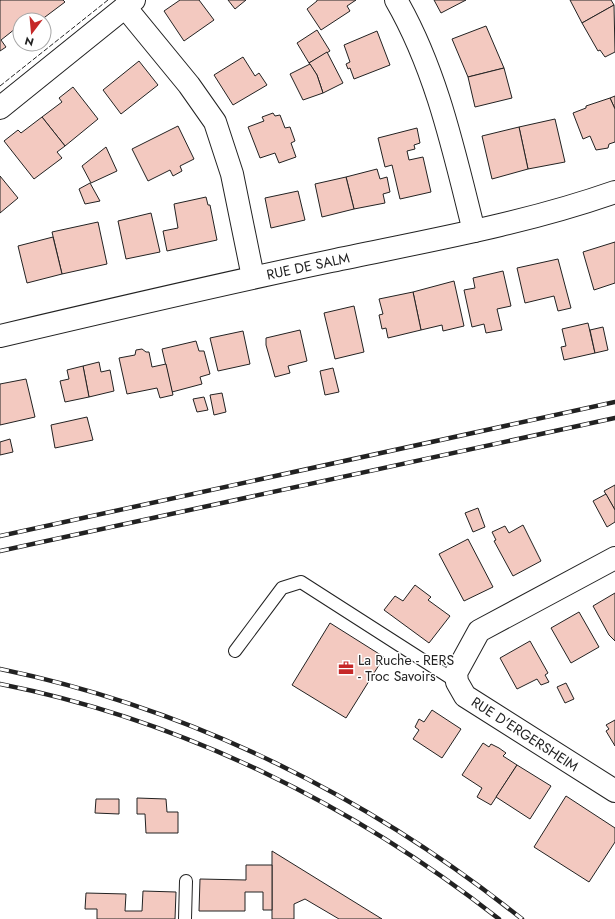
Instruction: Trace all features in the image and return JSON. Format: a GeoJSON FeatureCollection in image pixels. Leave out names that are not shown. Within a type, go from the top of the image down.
{"type":"FeatureCollection","features":[{"type":"Feature","properties":{"kind":"street"},"geometry":{"type":"LineString","coordinates":[[396,0],[411,27],[446,120],[474,231]]}},
{"type":"Feature","properties":{"kind":"street"},"geometry":{"type":"LineString","coordinates":[[0,108],[130,4],[215,122],[232,174],[253,277]]}},
{"type":"Feature","properties":{"kind":"street","name":"RUE DE SALM"},"geometry":{"type":"LineString","coordinates":[[0,336],[253,277],[474,231],[586,202],[615,192]]}},
{"type":"Feature","properties":{"kind":"street"},"geometry":{"type":"LineString","coordinates":[[457,682],[456,673],[479,631],[615,558]]}},
{"type":"Feature","properties":{"kind":"street","name":"RUE D'ERGERSHEIM"},"geometry":{"type":"LineString","coordinates":[[457,682],[465,696],[615,791]]}},
{"type":"Feature","properties":{"kind":"lane"},"geometry":{"type":"LineString","coordinates":[[234,651],[282,588],[301,582],[457,682]]}},
{"type":"Feature","properties":{"kind":"lane"},"geometry":{"type":"LineString","coordinates":[[185,919],[186,881]]}},
{"type":"Feature","properties":{"kind":"building"},"geometry":{"type":"Polygon","coordinates":[[[0,0],[63,0],[65,2],[52,12],[12,12],[12,31],[1,40],[6,47],[0,51],[0,0]]]}},
{"type":"Feature","properties":{"kind":"building"},"geometry":{"type":"Polygon","coordinates":[[[180,0],[199,0],[214,20],[184,41],[164,11],[180,0]]]}},
{"type":"Feature","properties":{"kind":"building"},"geometry":{"type":"Polygon","coordinates":[[[228,0],[246,0],[235,9],[228,0]]]}},
{"type":"Feature","properties":{"kind":"building"},"geometry":{"type":"Polygon","coordinates":[[[317,0],[356,0],[347,6],[350,11],[321,30],[307,9],[317,0]]]}},
{"type":"Feature","properties":{"kind":"building"},"geometry":{"type":"Polygon","coordinates":[[[434,0],[466,0],[441,13],[434,0]]]}},
{"type":"Feature","properties":{"kind":"building"},"geometry":{"type":"Polygon","coordinates":[[[570,0],[611,0],[614,5],[582,23],[570,0]]]}},
{"type":"Feature","properties":{"kind":"building"},"geometry":{"type":"Polygon","coordinates":[[[614,5],[615,52],[605,57],[600,50],[598,51],[582,23],[614,5]]]}},
{"type":"Feature","properties":{"kind":"building"},"geometry":{"type":"Polygon","coordinates":[[[486,26],[504,68],[468,77],[452,39],[486,26]]]}},
{"type":"Feature","properties":{"kind":"building"},"geometry":{"type":"Polygon","coordinates":[[[317,30],[330,51],[309,63],[297,43],[317,30]]]}},
{"type":"Feature","properties":{"kind":"building"},"geometry":{"type":"Polygon","coordinates":[[[377,31],[390,65],[354,79],[350,68],[348,69],[346,64],[350,62],[344,45],[377,31]]]}},
{"type":"Feature","properties":{"kind":"building"},"geometry":{"type":"Polygon","coordinates":[[[327,52],[343,83],[323,93],[317,75],[309,63],[327,52]]]}},
{"type":"Feature","properties":{"kind":"building"},"geometry":{"type":"Polygon","coordinates":[[[243,57],[255,76],[259,73],[267,85],[233,105],[214,75],[243,57]]]}},
{"type":"Feature","properties":{"kind":"building"},"geometry":{"type":"Polygon","coordinates":[[[139,61],[158,85],[121,114],[103,90],[139,61]]]}},
{"type":"Feature","properties":{"kind":"building"},"geometry":{"type":"Polygon","coordinates":[[[310,64],[317,75],[323,93],[303,100],[290,74],[310,64]]]}},
{"type":"Feature","properties":{"kind":"building"},"geometry":{"type":"Polygon","coordinates":[[[504,68],[512,98],[475,107],[468,77],[504,68]]]}},
{"type":"Feature","properties":{"kind":"building"},"geometry":{"type":"Polygon","coordinates":[[[73,87],[98,119],[65,146],[42,117],[62,102],[59,98],[73,87]]]}},
{"type":"Feature","properties":{"kind":"building"},"geometry":{"type":"Polygon","coordinates":[[[615,96],[615,109],[610,98],[615,96]]]}},
{"type":"Feature","properties":{"kind":"building"},"geometry":{"type":"Polygon","coordinates":[[[610,98],[615,109],[615,142],[609,144],[608,148],[596,150],[590,136],[583,139],[573,113],[586,108],[586,106],[610,98]]]}},
{"type":"Feature","properties":{"kind":"building"},"geometry":{"type":"Polygon","coordinates":[[[273,113],[275,116],[280,115],[285,128],[290,127],[295,141],[291,143],[296,157],[279,163],[275,153],[260,158],[248,127],[264,121],[262,117],[273,113]]]}},
{"type":"Feature","properties":{"kind":"building"},"geometry":{"type":"Polygon","coordinates":[[[42,117],[65,146],[57,152],[62,158],[34,179],[4,141],[18,130],[21,133],[42,117]]]}},
{"type":"Feature","properties":{"kind":"building"},"geometry":{"type":"Polygon","coordinates":[[[555,119],[565,162],[528,169],[519,127],[555,119]]]}},
{"type":"Feature","properties":{"kind":"building"},"geometry":{"type":"Polygon","coordinates":[[[178,126],[194,159],[180,166],[182,171],[173,176],[170,170],[148,181],[132,149],[178,126]]]}},
{"type":"Feature","properties":{"kind":"building"},"geometry":{"type":"Polygon","coordinates":[[[519,127],[528,169],[492,179],[482,136],[519,127]]]}},
{"type":"Feature","properties":{"kind":"building"},"geometry":{"type":"Polygon","coordinates":[[[417,128],[420,143],[414,145],[415,149],[407,151],[409,160],[423,157],[431,192],[400,199],[392,165],[385,167],[378,138],[417,128]]]}},
{"type":"Feature","properties":{"kind":"building"},"geometry":{"type":"Polygon","coordinates":[[[106,147],[117,171],[91,183],[82,166],[106,147]]]}},
{"type":"Feature","properties":{"kind":"building"},"geometry":{"type":"Polygon","coordinates":[[[377,169],[380,179],[387,177],[390,192],[383,194],[385,203],[354,209],[346,177],[377,169]]]}},
{"type":"Feature","properties":{"kind":"building"},"geometry":{"type":"Polygon","coordinates":[[[0,176],[18,198],[0,213],[0,176]]]}},
{"type":"Feature","properties":{"kind":"building"},"geometry":{"type":"Polygon","coordinates":[[[346,177],[354,209],[322,217],[315,184],[346,177]]]}},
{"type":"Feature","properties":{"kind":"building"},"geometry":{"type":"Polygon","coordinates":[[[90,183],[100,201],[85,204],[79,189],[90,183]]]}},
{"type":"Feature","properties":{"kind":"building"},"geometry":{"type":"Polygon","coordinates":[[[298,191],[305,220],[271,228],[265,198],[298,191]]]}},
{"type":"Feature","properties":{"kind":"building"},"geometry":{"type":"Polygon","coordinates":[[[206,197],[208,205],[210,205],[217,240],[167,251],[163,231],[178,228],[174,204],[206,197]]]}},
{"type":"Feature","properties":{"kind":"building"},"geometry":{"type":"Polygon","coordinates":[[[151,213],[160,252],[126,259],[118,221],[151,213]]]}},
{"type":"Feature","properties":{"kind":"building"},"geometry":{"type":"Polygon","coordinates":[[[98,222],[107,264],[62,274],[52,232],[98,222]]]}},
{"type":"Feature","properties":{"kind":"building"},"geometry":{"type":"Polygon","coordinates":[[[53,237],[62,274],[27,283],[18,246],[53,237]]]}},
{"type":"Feature","properties":{"kind":"building"},"geometry":{"type":"Polygon","coordinates":[[[615,242],[615,283],[594,290],[583,252],[615,242]]]}},
{"type":"Feature","properties":{"kind":"building"},"geometry":{"type":"Polygon","coordinates":[[[558,259],[571,308],[558,311],[554,296],[525,303],[517,268],[558,259]]]}},
{"type":"Feature","properties":{"kind":"building"},"geometry":{"type":"Polygon","coordinates":[[[503,271],[511,306],[497,309],[502,330],[486,333],[484,324],[472,327],[464,290],[475,288],[473,278],[503,271]]]}},
{"type":"Feature","properties":{"kind":"building"},"geometry":{"type":"Polygon","coordinates":[[[454,281],[464,326],[443,331],[442,325],[421,330],[413,292],[454,281]]]}},
{"type":"Feature","properties":{"kind":"building"},"geometry":{"type":"Polygon","coordinates":[[[413,292],[421,330],[388,338],[386,328],[382,329],[379,315],[383,314],[379,299],[413,292]]]}},
{"type":"Feature","properties":{"kind":"building"},"geometry":{"type":"Polygon","coordinates":[[[354,306],[364,352],[335,359],[324,313],[354,306]]]}},
{"type":"Feature","properties":{"kind":"building"},"geometry":{"type":"Polygon","coordinates":[[[588,323],[595,353],[564,360],[561,347],[566,346],[562,329],[588,323]]]}},
{"type":"Feature","properties":{"kind":"building"},"geometry":{"type":"Polygon","coordinates":[[[603,327],[608,350],[595,353],[590,330],[603,327]]]}},
{"type":"Feature","properties":{"kind":"building"},"geometry":{"type":"Polygon","coordinates":[[[300,330],[307,361],[288,366],[290,373],[275,377],[266,345],[266,338],[300,330]]]}},
{"type":"Feature","properties":{"kind":"building"},"geometry":{"type":"Polygon","coordinates":[[[243,331],[250,364],[218,371],[210,338],[243,331]]]}},
{"type":"Feature","properties":{"kind":"building"},"geometry":{"type":"Polygon","coordinates":[[[196,341],[199,351],[204,351],[210,374],[200,377],[202,384],[172,392],[162,349],[196,341]]]}},
{"type":"Feature","properties":{"kind":"building"},"geometry":{"type":"Polygon","coordinates":[[[142,349],[149,352],[152,367],[166,364],[173,395],[160,398],[157,388],[127,394],[119,358],[135,355],[136,350],[142,349]]]}},
{"type":"Feature","properties":{"kind":"building"},"geometry":{"type":"Polygon","coordinates":[[[99,362],[101,372],[110,370],[114,391],[89,397],[83,366],[99,362]]]}},
{"type":"Feature","properties":{"kind":"building"},"geometry":{"type":"Polygon","coordinates":[[[83,366],[89,397],[65,402],[60,381],[69,379],[67,370],[83,366]]]}},
{"type":"Feature","properties":{"kind":"building"},"geometry":{"type":"Polygon","coordinates":[[[333,368],[339,392],[325,395],[320,371],[333,368]]]}},
{"type":"Feature","properties":{"kind":"building"},"geometry":{"type":"Polygon","coordinates":[[[26,379],[35,417],[0,425],[0,384],[26,379]]]}},
{"type":"Feature","properties":{"kind":"building"},"geometry":{"type":"Polygon","coordinates":[[[222,393],[226,412],[214,415],[210,395],[222,393]]]}},
{"type":"Feature","properties":{"kind":"building"},"geometry":{"type":"Polygon","coordinates":[[[204,397],[208,410],[197,412],[193,399],[204,397]]]}},
{"type":"Feature","properties":{"kind":"building"},"geometry":{"type":"Polygon","coordinates":[[[87,417],[93,440],[55,448],[51,425],[87,417]]]}},
{"type":"Feature","properties":{"kind":"building"},"geometry":{"type":"Polygon","coordinates":[[[10,439],[13,452],[0,455],[0,442],[10,439]]]}},
{"type":"Feature","properties":{"kind":"building"},"geometry":{"type":"Polygon","coordinates":[[[615,485],[615,510],[604,491],[615,485]]]}},
{"type":"Feature","properties":{"kind":"building"},"geometry":{"type":"Polygon","coordinates":[[[606,494],[615,510],[615,522],[607,527],[593,501],[606,494]]]}},
{"type":"Feature","properties":{"kind":"building"},"geometry":{"type":"Polygon","coordinates":[[[478,508],[485,527],[473,532],[465,513],[478,508]]]}},
{"type":"Feature","properties":{"kind":"building"},"geometry":{"type":"Polygon","coordinates":[[[523,525],[541,561],[513,576],[494,541],[496,540],[492,532],[505,526],[509,533],[523,525]]]}},
{"type":"Feature","properties":{"kind":"building"},"geometry":{"type":"Polygon","coordinates":[[[468,539],[493,587],[464,601],[439,554],[468,539]]]}},
{"type":"Feature","properties":{"kind":"building"},"geometry":{"type":"Polygon","coordinates":[[[415,585],[431,597],[428,600],[450,616],[429,643],[384,610],[395,596],[403,601],[415,585]]]}},
{"type":"Feature","properties":{"kind":"building"},"geometry":{"type":"Polygon","coordinates":[[[615,593],[615,641],[609,635],[593,606],[615,593]]]}},
{"type":"Feature","properties":{"kind":"building"},"geometry":{"type":"Polygon","coordinates":[[[579,612],[599,647],[571,663],[551,628],[579,612]]]}},
{"type":"Feature","properties":{"kind":"building"},"geometry":{"type":"Polygon","coordinates":[[[330,623],[384,657],[346,718],[292,685],[330,623]]]}},
{"type":"Feature","properties":{"kind":"building"},"geometry":{"type":"Polygon","coordinates":[[[530,641],[548,673],[545,675],[549,682],[541,685],[537,679],[517,689],[500,658],[530,641]]]}},
{"type":"Feature","properties":{"kind":"building"},"geometry":{"type":"Polygon","coordinates":[[[566,683],[574,699],[565,703],[557,687],[566,683]]]}},
{"type":"Feature","properties":{"kind":"building"},"geometry":{"type":"Polygon","coordinates":[[[432,710],[461,729],[442,758],[413,739],[419,730],[415,727],[419,719],[424,722],[432,710]]]}},
{"type":"Feature","properties":{"kind":"building"},"geometry":{"type":"Polygon","coordinates":[[[615,720],[615,746],[606,731],[609,729],[606,725],[615,720]]]}},
{"type":"Feature","properties":{"kind":"building"},"geometry":{"type":"Polygon","coordinates":[[[483,743],[489,747],[491,744],[499,748],[506,753],[503,756],[517,765],[491,805],[477,797],[482,788],[462,775],[483,743]]]}},
{"type":"Feature","properties":{"kind":"building"},"geometry":{"type":"Polygon","coordinates":[[[517,765],[551,786],[530,819],[496,797],[517,765]]]}},
{"type":"Feature","properties":{"kind":"building"},"geometry":{"type":"Polygon","coordinates":[[[566,796],[615,828],[615,842],[589,882],[534,847],[566,796]]]}},
{"type":"Feature","properties":{"kind":"building"},"geometry":{"type":"Polygon","coordinates":[[[137,798],[166,799],[167,812],[178,812],[178,833],[146,833],[145,814],[137,814],[137,798]]]}},
{"type":"Feature","properties":{"kind":"building"},"geometry":{"type":"Polygon","coordinates":[[[96,799],[119,799],[119,814],[95,813],[96,799]]]}},
{"type":"Feature","properties":{"kind":"building"},"geometry":{"type":"Polygon","coordinates":[[[272,851],[382,919],[339,919],[305,899],[294,904],[294,919],[272,919],[272,851]]]}},
{"type":"Feature","properties":{"kind":"building"},"geometry":{"type":"Polygon","coordinates":[[[246,865],[272,865],[272,910],[263,910],[263,892],[245,892],[245,911],[199,911],[200,879],[246,880],[246,865]]]}},
{"type":"Feature","properties":{"kind":"building"},"geometry":{"type":"Polygon","coordinates":[[[143,891],[176,892],[175,919],[97,919],[97,909],[85,909],[86,893],[126,894],[125,911],[142,911],[143,891]]]}},
{"type":"Feature","properties":{"kind":"railway"},"geometry":{"type":"LineString","coordinates":[[0,536],[615,402]]}},
{"type":"Feature","properties":{"kind":"railway"},"geometry":{"type":"LineString","coordinates":[[0,551],[615,418]]}},
{"type":"Feature","properties":{"kind":"railway"},"geometry":{"type":"LineString","coordinates":[[0,669],[72,686],[141,708],[210,734],[276,763],[340,797],[403,834],[464,875],[522,919]]}},
{"type":"Feature","properties":{"kind":"railway"},"geometry":{"type":"LineString","coordinates":[[0,684],[68,700],[134,720],[200,744],[263,772],[325,804],[385,839],[443,878],[499,919]]}},
{"type":"Feature","properties":{"kind":"fence"},"geometry":{"type":"LineString","coordinates":[[0,86],[108,0]]}},
{"type":"Feature","properties":{"kind":"place","name":"La Ruche - RERS - Troc Savoirs"},"geometry":{"type":"Point","coordinates":[346,668]}}]}
